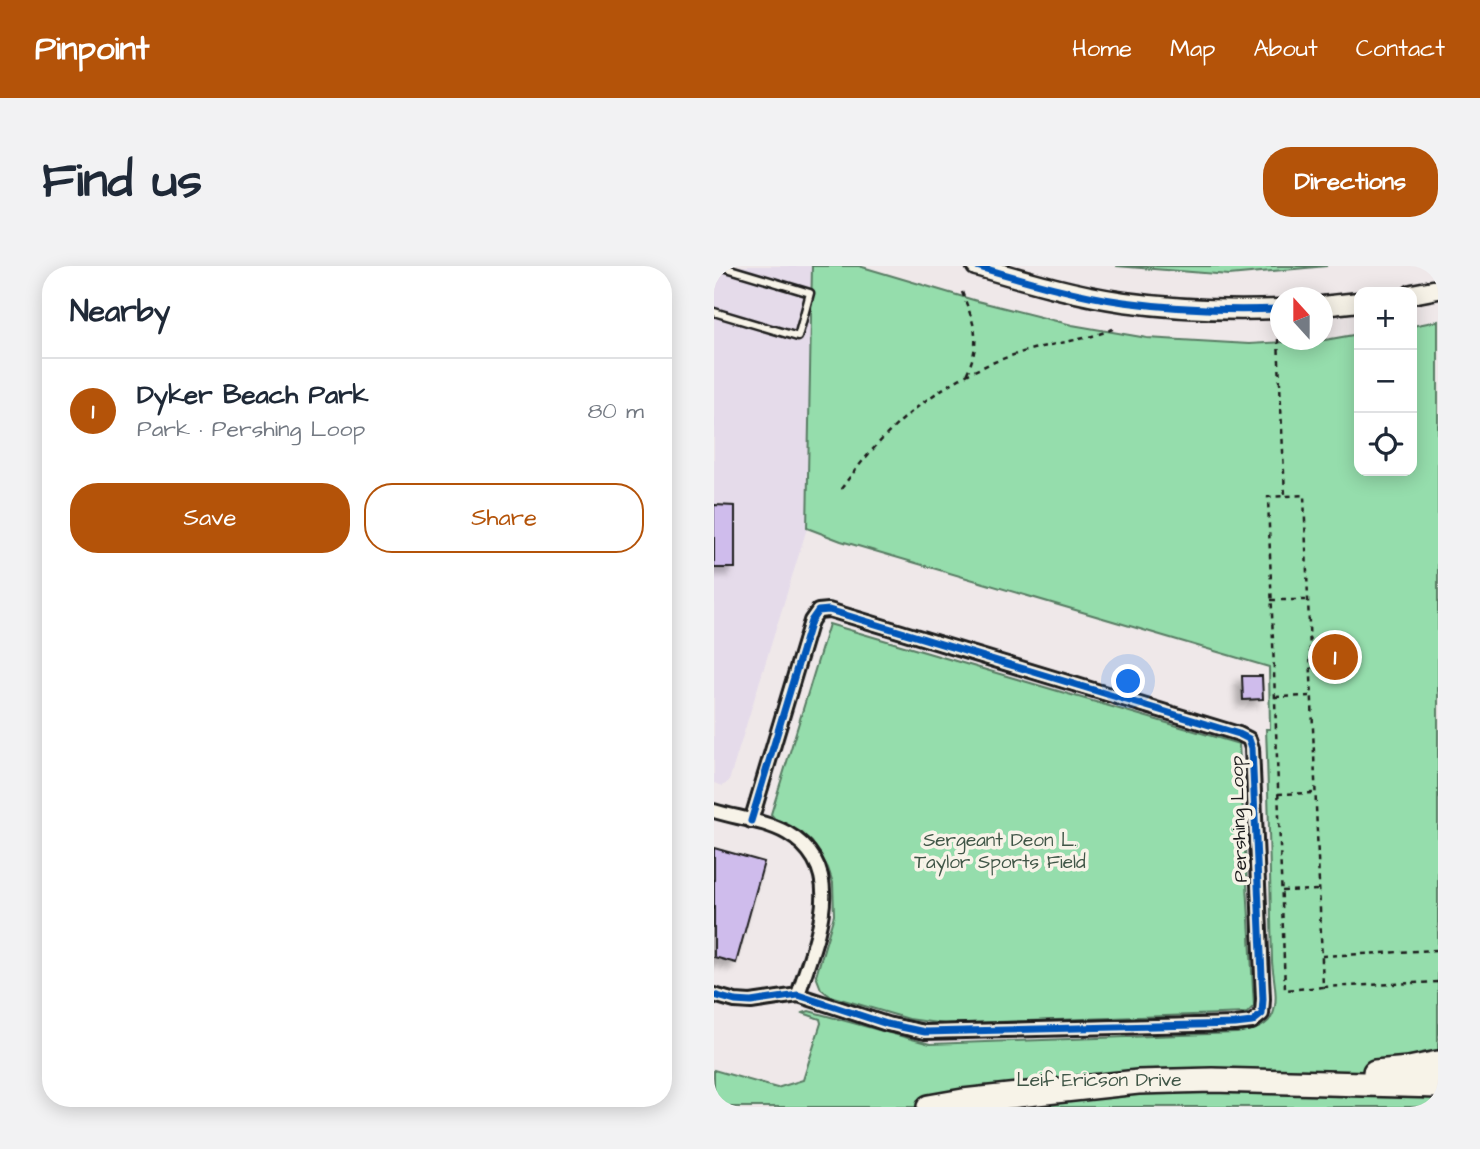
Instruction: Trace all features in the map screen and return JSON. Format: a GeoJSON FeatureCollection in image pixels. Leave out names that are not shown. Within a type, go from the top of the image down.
{"type":"FeatureCollection","features":[{"type":"Feature","properties":{"kind":"highway"},"geometry":{"type":"LineString","coordinates":[[1252,1081],[1409,1069],[1438,1063]]}},
{"type":"Feature","properties":{"kind":"highway"},"geometry":{"type":"LineString","coordinates":[[929,1107],[1138,1082],[1252,1081],[1438,1086]]}},
{"type":"Feature","properties":{"kind":"main road"},"geometry":{"type":"LineString","coordinates":[[976,266],[1124,302],[1213,309],[1270,309]]}},
{"type":"Feature","properties":{"kind":"main road"},"geometry":{"type":"LineString","coordinates":[[1417,292],[1438,289]]}},
{"type":"Feature","properties":{"kind":"main road"},"geometry":{"type":"LineString","coordinates":[[1333,305],[1354,303]]}},
{"type":"Feature","properties":{"kind":"street","name":"Pershing Loop"},"geometry":{"type":"LineString","coordinates":[[751,821],[811,621],[818,611],[829,610],[1239,734],[1249,739],[1252,748],[1263,999],[1262,1014],[1252,1022],[925,1032],[887,1024],[798,995]]}},
{"type":"Feature","properties":{"kind":"street"},"geometry":{"type":"LineString","coordinates":[[714,811],[784,832],[798,841],[810,853],[823,883],[824,912],[798,995],[751,1002],[714,995]]}},
{"type":"Feature","properties":{"kind":"lane"},"geometry":{"type":"LineString","coordinates":[[714,312],[798,337],[810,293],[720,266]]}},
{"type":"Feature","properties":{"kind":"path"},"geometry":{"type":"LineString","coordinates":[[962,292],[977,333],[972,362],[966,375]]}},
{"type":"Feature","properties":{"kind":"path"},"geometry":{"type":"LineString","coordinates":[[841,489],[864,457],[904,416],[934,393],[966,375],[1030,350],[1117,327]]}},
{"type":"Feature","properties":{"kind":"path"},"geometry":{"type":"LineString","coordinates":[[1278,350],[1285,496]]}},
{"type":"Feature","properties":{"kind":"path"},"geometry":{"type":"LineString","coordinates":[[1323,987],[1304,495],[1268,497],[1285,990],[1438,982]]}},
{"type":"Feature","properties":{"kind":"path"},"geometry":{"type":"LineString","coordinates":[[1271,600],[1308,600]]}},
{"type":"Feature","properties":{"kind":"path"},"geometry":{"type":"LineString","coordinates":[[1275,697],[1311,696]]}},
{"type":"Feature","properties":{"kind":"path"},"geometry":{"type":"LineString","coordinates":[[1278,794],[1315,793]]}},
{"type":"Feature","properties":{"kind":"path"},"geometry":{"type":"LineString","coordinates":[[1282,891],[1319,890]]}},
{"type":"Feature","properties":{"kind":"path"},"geometry":{"type":"LineString","coordinates":[[1321,956],[1438,950]]}},
{"type":"Feature","properties":{"kind":"shaded area"},"geometry":{"type":"Polygon","coordinates":[[[714,266],[812,266],[807,528],[729,781],[723,786],[714,783],[714,266]]]}},
{"type":"Feature","properties":{"kind":"green space","name":"Leif Ericson Drive"},"geometry":{"type":"Polygon","coordinates":[[[812,266],[859,266],[977,301],[1072,325],[1147,338],[1270,343],[1270,350],[1333,350],[1333,339],[1354,335],[1354,476],[1417,476],[1417,325],[1438,321],[1438,1107],[714,1107],[714,1070],[777,1088],[803,1080],[821,1023],[820,1019],[803,1013],[809,1011],[930,1044],[1237,1033],[1267,1023],[1273,1014],[1276,1001],[1272,961],[1266,729],[1270,729],[1269,667],[841,541],[807,528],[812,266]]]}},
{"type":"Feature","properties":{"kind":"green space"},"geometry":{"type":"Polygon","coordinates":[[[1116,266],[1327,266],[1229,275],[1116,266]]]}},
{"type":"Feature","properties":{"kind":"green space","name":"Sergeant Deon L. Taylor Sports Field"},"geometry":{"type":"Polygon","coordinates":[[[829,624],[1239,744],[1254,1006],[1247,1013],[944,1024],[909,1019],[830,996],[821,989],[816,976],[834,915],[833,883],[828,868],[812,842],[771,814],[829,624]]]}},
{"type":"Feature","properties":{"kind":"building"},"geometry":{"type":"Polygon","coordinates":[[[714,505],[735,506],[735,568],[714,568],[714,505]]]}},
{"type":"Feature","properties":{"kind":"building"},"geometry":{"type":"Polygon","coordinates":[[[1242,676],[1262,676],[1263,699],[1243,700],[1242,676]]]}},
{"type":"Feature","properties":{"kind":"building"},"geometry":{"type":"Polygon","coordinates":[[[714,848],[764,862],[736,963],[714,957],[714,848]]]}},
{"type":"Feature","properties":{"kind":"cycle path"},"geometry":{"type":"LineString","coordinates":[[976,266],[1031,282],[1124,302],[1202,309],[1270,309]]}},
{"type":"Feature","properties":{"kind":"cycle path"},"geometry":{"type":"LineString","coordinates":[[714,995],[751,1002],[798,995],[887,1024],[925,1032],[1235,1024],[1252,1022],[1262,1014],[1252,748],[1249,739],[1239,734],[829,610],[818,611],[811,621],[751,821]]}},
{"type":"Feature","properties":{"kind":"place","name":"Dyker Beach Park"},"geometry":{"type":"Point","coordinates":[1335,657]}}]}
